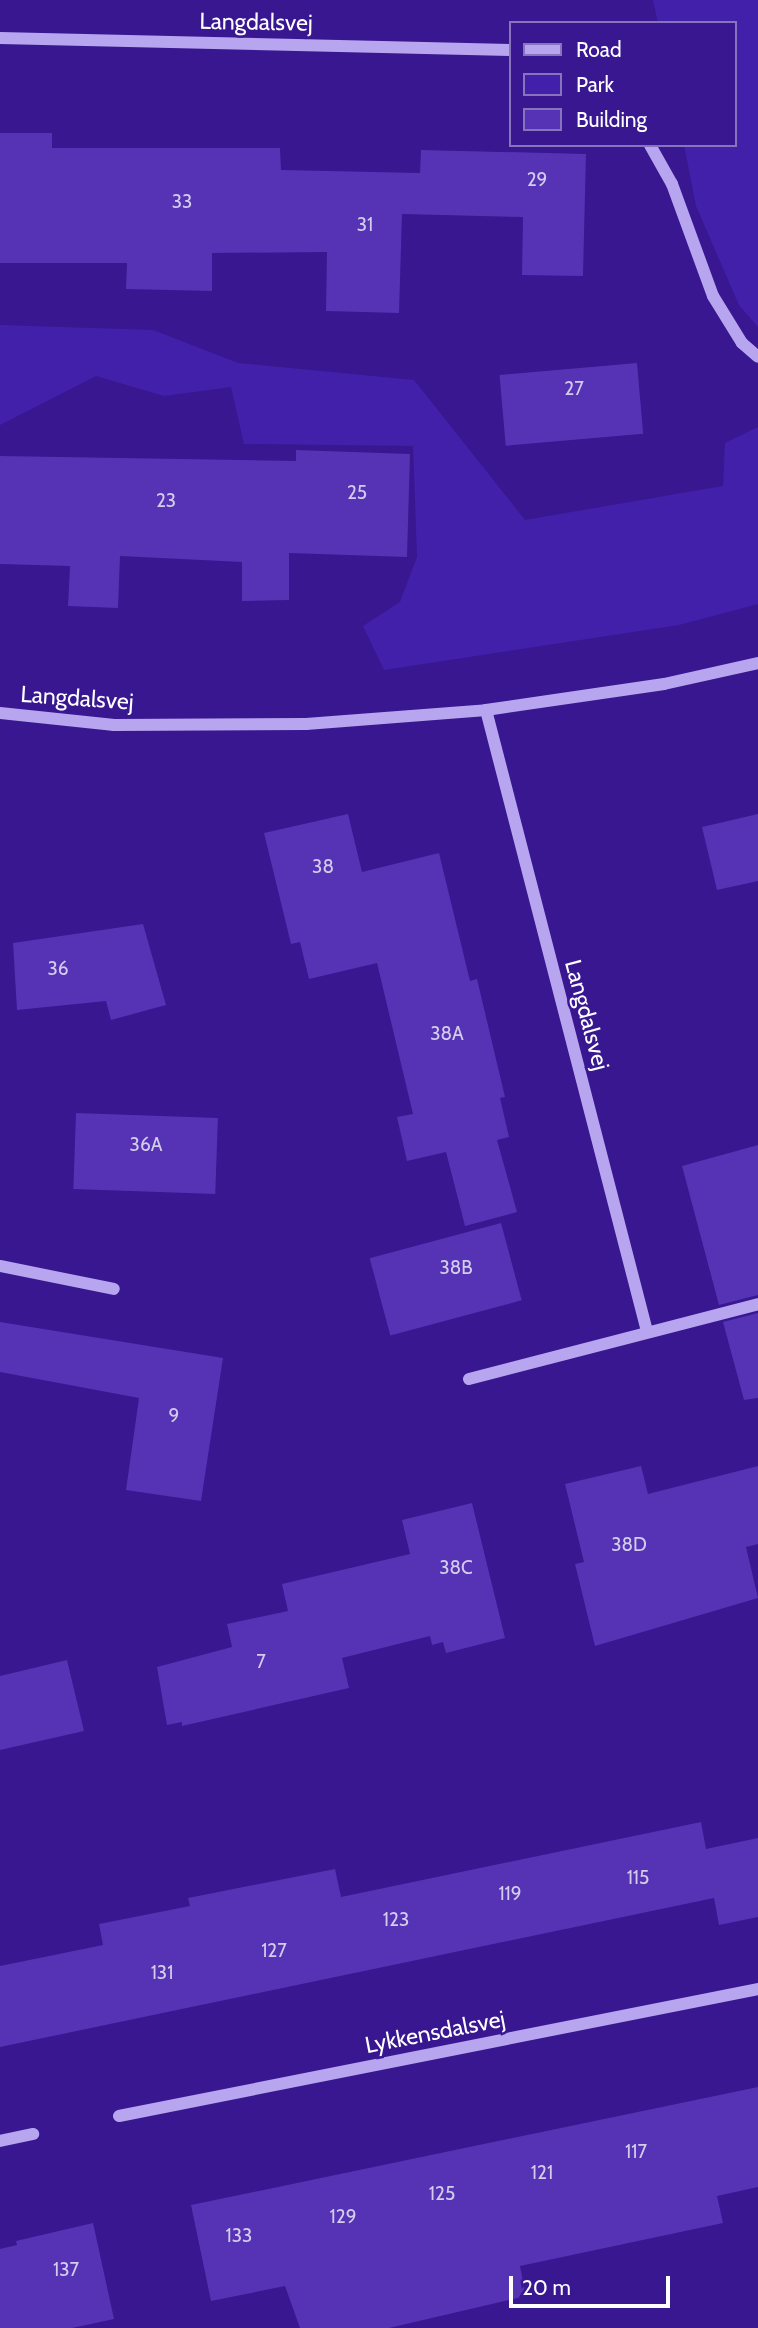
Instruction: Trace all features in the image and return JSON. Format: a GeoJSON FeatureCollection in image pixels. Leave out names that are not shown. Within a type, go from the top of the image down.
{"type":"FeatureCollection","features":[{"type":"Feature","properties":{"kind":"street","name":"Langdalsvej"},"geometry":{"type":"LineString","coordinates":[[0,38],[510,50]]}},
{"type":"Feature","properties":{"kind":"street"},"geometry":{"type":"LineString","coordinates":[[651,147],[672,184],[713,296],[742,343],[758,358]]}},
{"type":"Feature","properties":{"kind":"street","name":"Langdalsvej"},"geometry":{"type":"LineString","coordinates":[[0,713],[114,725],[306,724],[486,710],[664,684],[758,663]]}},
{"type":"Feature","properties":{"kind":"street","name":"Langdalsvej"},"geometry":{"type":"LineString","coordinates":[[486,710],[647,1331]]}},
{"type":"Feature","properties":{"kind":"street"},"geometry":{"type":"LineString","coordinates":[[0,1266],[114,1289]]}},
{"type":"Feature","properties":{"kind":"street"},"geometry":{"type":"LineString","coordinates":[[469,1380],[647,1331],[758,1304]]}},
{"type":"Feature","properties":{"kind":"street","name":"Lykkensdalsvej"},"geometry":{"type":"LineString","coordinates":[[119,2116],[758,1989]]}},
{"type":"Feature","properties":{"kind":"street"},"geometry":{"type":"LineString","coordinates":[[0,2141],[33,2134]]}},
{"type":"Feature","properties":{"kind":"green space"},"geometry":{"type":"Polygon","coordinates":[[[653,0],[758,0],[758,327],[739,305],[696,206],[684,147],[737,147],[737,21],[658,21],[653,0]]]}},
{"type":"Feature","properties":{"kind":"green space"},"geometry":{"type":"Polygon","coordinates":[[[0,325],[153,330],[238,363],[414,380],[525,520],[723,486],[725,443],[758,427],[758,604],[679,625],[384,670],[363,626],[400,602],[417,557],[413,446],[244,444],[231,387],[164,396],[96,376],[0,425],[0,325]]]}},
{"type":"Feature","properties":{"kind":"building"},"geometry":{"type":"Polygon","coordinates":[[[0,133],[52,133],[52,148],[280,148],[281,170],[420,173],[421,150],[586,154],[583,276],[522,275],[523,217],[402,214],[399,313],[326,311],[327,252],[212,253],[212,291],[126,289],[127,263],[0,263],[0,133]]]}},
{"type":"Feature","properties":{"kind":"building"},"geometry":{"type":"Polygon","coordinates":[[[637,363],[643,434],[506,446],[500,375],[637,363]]]}},
{"type":"Feature","properties":{"kind":"building"},"geometry":{"type":"Polygon","coordinates":[[[296,450],[410,454],[407,557],[289,553],[289,600],[242,601],[242,562],[120,556],[118,608],[68,606],[70,566],[0,564],[0,456],[296,461],[296,450]]]}},
{"type":"Feature","properties":{"kind":"building"},"geometry":{"type":"Polygon","coordinates":[[[348,814],[362,872],[439,853],[470,981],[477,979],[505,1097],[500,1098],[509,1137],[497,1140],[517,1212],[465,1226],[446,1152],[407,1161],[397,1117],[413,1114],[377,963],[309,979],[300,942],[291,944],[264,833],[348,814]]]}},
{"type":"Feature","properties":{"kind":"building"},"geometry":{"type":"Polygon","coordinates":[[[758,814],[758,881],[717,890],[702,827],[758,814]]]}},
{"type":"Feature","properties":{"kind":"building"},"geometry":{"type":"Polygon","coordinates":[[[143,924],[166,1005],[111,1020],[106,1001],[17,1010],[13,943],[143,924]]]}},
{"type":"Feature","properties":{"kind":"building"},"geometry":{"type":"Polygon","coordinates":[[[76,1113],[218,1118],[215,1194],[73,1189],[76,1113]]]}},
{"type":"Feature","properties":{"kind":"building"},"geometry":{"type":"Polygon","coordinates":[[[758,1145],[758,1295],[719,1305],[682,1166],[758,1145]]]}},
{"type":"Feature","properties":{"kind":"building"},"geometry":{"type":"Polygon","coordinates":[[[501,1223],[522,1300],[390,1335],[370,1258],[501,1223]]]}},
{"type":"Feature","properties":{"kind":"building"},"geometry":{"type":"Polygon","coordinates":[[[758,1313],[758,1398],[744,1400],[723,1322],[758,1313]]]}},
{"type":"Feature","properties":{"kind":"building"},"geometry":{"type":"Polygon","coordinates":[[[0,1322],[223,1358],[201,1501],[126,1490],[139,1398],[0,1372],[0,1322]]]}},
{"type":"Feature","properties":{"kind":"building"},"geometry":{"type":"Polygon","coordinates":[[[641,1466],[648,1494],[758,1466],[758,1544],[746,1547],[758,1598],[595,1646],[575,1564],[584,1562],[565,1484],[641,1466]]]}},
{"type":"Feature","properties":{"kind":"building"},"geometry":{"type":"Polygon","coordinates":[[[472,1503],[505,1638],[446,1653],[443,1642],[432,1645],[430,1636],[342,1658],[349,1688],[182,1726],[182,1722],[167,1725],[157,1667],[232,1647],[227,1624],[288,1611],[282,1584],[410,1554],[402,1520],[472,1503]]]}},
{"type":"Feature","properties":{"kind":"building"},"geometry":{"type":"Polygon","coordinates":[[[67,1660],[84,1731],[0,1750],[0,1676],[67,1660]]]}},
{"type":"Feature","properties":{"kind":"building"},"geometry":{"type":"Polygon","coordinates":[[[701,1822],[706,1849],[758,1838],[758,1917],[719,1925],[714,1898],[0,2047],[0,1966],[103,1945],[99,1924],[190,1906],[188,1898],[335,1869],[341,1897],[701,1822]]]}},
{"type":"Feature","properties":{"kind":"building"},"geometry":{"type":"Polygon","coordinates":[[[758,2087],[758,2187],[717,2196],[723,2223],[520,2266],[526,2296],[389,2328],[300,2328],[285,2286],[211,2301],[191,2205],[758,2087]]]}},
{"type":"Feature","properties":{"kind":"building"},"geometry":{"type":"Polygon","coordinates":[[[93,2223],[114,2319],[72,2328],[0,2328],[0,2249],[17,2245],[16,2241],[93,2223]]]}}]}
